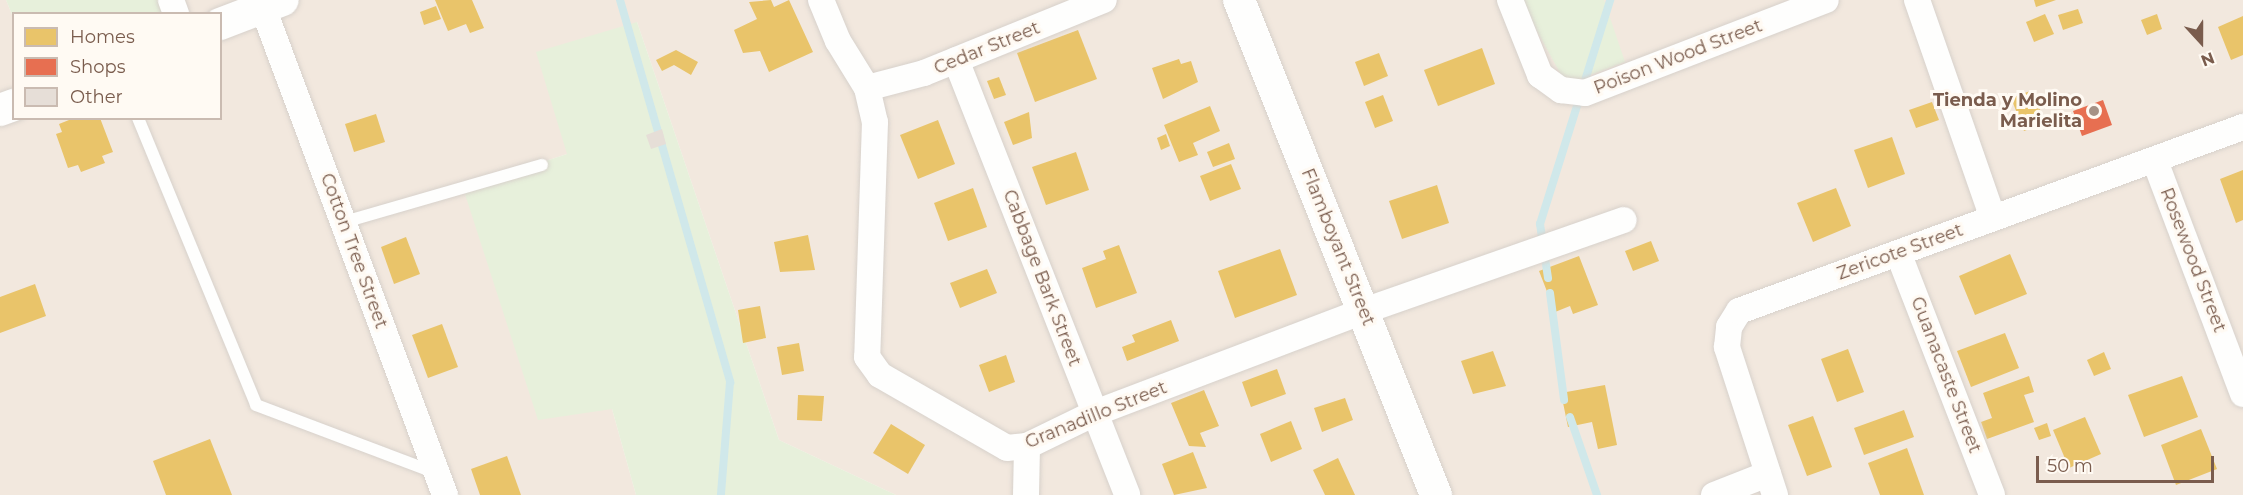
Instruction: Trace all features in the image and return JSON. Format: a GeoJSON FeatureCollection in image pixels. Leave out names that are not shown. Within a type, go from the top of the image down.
{"type":"FeatureCollection","features":[{"type":"Feature","properties":{"kind":"street","name":"Granadillo Street"},"geometry":{"type":"LineString","coordinates":[[821,0],[867,88],[875,122],[863,332],[867,357],[880,375],[987,441],[1007,448],[1027,446],[1095,414],[1364,311],[1624,220]]}},
{"type":"Feature","properties":{"kind":"street","name":"Cedar Street"},"geometry":{"type":"LineString","coordinates":[[867,88],[956,60],[1104,0]]}},
{"type":"Feature","properties":{"kind":"street","name":"Flamboyant Street"},"geometry":{"type":"LineString","coordinates":[[1239,0],[1436,495]]}},
{"type":"Feature","properties":{"kind":"street","name":"Poison Wood Street"},"geometry":{"type":"LineString","coordinates":[[1510,0],[1540,75],[1561,90],[1586,93],[1826,0]]}},
{"type":"Feature","properties":{"kind":"street"},"geometry":{"type":"LineString","coordinates":[[1917,0],[1993,218]]}},
{"type":"Feature","properties":{"kind":"street"},"geometry":{"type":"LineString","coordinates":[[222,23],[273,4]]}},
{"type":"Feature","properties":{"kind":"street","name":"Cotton Tree Street"},"geometry":{"type":"LineString","coordinates":[[273,4],[344,222],[441,484]]}},
{"type":"Feature","properties":{"kind":"street","name":"Cabbage Bark Street"},"geometry":{"type":"LineString","coordinates":[[956,60],[1127,495]]}},
{"type":"Feature","properties":{"kind":"street","name":"Zericote Street"},"geometry":{"type":"LineString","coordinates":[[1771,484],[1727,347],[1729,327],[1739,311],[1756,303],[1899,255],[1993,218],[2155,161],[2243,127]]}},
{"type":"Feature","properties":{"kind":"street","name":"Rosewood Street"},"geometry":{"type":"LineString","coordinates":[[2155,161],[2243,394]]}},
{"type":"Feature","properties":{"kind":"street","name":"Guanacaste Street"},"geometry":{"type":"LineString","coordinates":[[1899,255],[1992,495]]}},
{"type":"Feature","properties":{"kind":"street"},"geometry":{"type":"LineString","coordinates":[[1026,495],[1027,446]]}},
{"type":"Feature","properties":{"kind":"street"},"geometry":{"type":"LineString","coordinates":[[1714,495],[1771,484]]}},
{"type":"Feature","properties":{"kind":"lane"},"geometry":{"type":"LineString","coordinates":[[139,120],[256,405],[441,484]]}},
{"type":"Feature","properties":{"kind":"lane"},"geometry":{"type":"LineString","coordinates":[[344,222],[542,165]]}},
{"type":"Feature","properties":{"kind":"shaded area"},"geometry":{"type":"Polygon","coordinates":[[[0,0],[6,0],[12,15],[12,120],[222,120],[222,12],[181,12],[176,0],[2243,0],[2243,495],[896,495],[779,440],[637,22],[567,154],[464,188],[612,409],[636,495],[0,495],[0,0]]]}},
{"type":"Feature","properties":{"kind":"green space"},"geometry":{"type":"Polygon","coordinates":[[[6,0],[176,0],[181,12],[12,12],[12,15],[6,0]]]}},
{"type":"Feature","properties":{"kind":"green space"},"geometry":{"type":"Polygon","coordinates":[[[1520,0],[1604,0],[1625,62],[1566,84],[1520,0]]]}},
{"type":"Feature","properties":{"kind":"green space"},"geometry":{"type":"Polygon","coordinates":[[[637,22],[779,440],[896,495],[636,495],[612,409],[538,420],[463,188],[567,154],[536,52],[637,22]]]}},
{"type":"Feature","properties":{"kind":"building: Homes"},"geometry":{"type":"Polygon","coordinates":[[[435,0],[472,0],[484,28],[470,33],[466,24],[448,31],[435,0]]]}},
{"type":"Feature","properties":{"kind":"building: Homes"},"geometry":{"type":"Polygon","coordinates":[[[771,0],[774,7],[789,0],[813,52],[769,72],[760,51],[743,53],[734,30],[757,19],[749,2],[771,0]]]}},
{"type":"Feature","properties":{"kind":"building: Homes"},"geometry":{"type":"Polygon","coordinates":[[[2034,0],[2056,0],[2036,7],[2034,0]]]}},
{"type":"Feature","properties":{"kind":"building: Homes"},"geometry":{"type":"Polygon","coordinates":[[[436,6],[441,19],[424,25],[420,12],[436,6]]]}},
{"type":"Feature","properties":{"kind":"building: Homes"},"geometry":{"type":"Polygon","coordinates":[[[2078,9],[2083,23],[2063,30],[2058,15],[2078,9]]]}},
{"type":"Feature","properties":{"kind":"building: Homes"},"geometry":{"type":"Polygon","coordinates":[[[2045,14],[2054,34],[2034,42],[2026,22],[2045,14]]]}},
{"type":"Feature","properties":{"kind":"building: Homes"},"geometry":{"type":"Polygon","coordinates":[[[2157,14],[2162,29],[2147,35],[2141,20],[2157,14]]]}},
{"type":"Feature","properties":{"kind":"building: Homes"},"geometry":{"type":"Polygon","coordinates":[[[2243,16],[2243,55],[2231,60],[2218,27],[2243,16]]]}},
{"type":"Feature","properties":{"kind":"building: Homes"},"geometry":{"type":"Polygon","coordinates":[[[1078,30],[1097,79],[1035,102],[1017,53],[1078,30]]]}},
{"type":"Feature","properties":{"kind":"building: Homes"},"geometry":{"type":"Polygon","coordinates":[[[1482,48],[1495,84],[1438,106],[1424,70],[1482,48]]]}},
{"type":"Feature","properties":{"kind":"building: Homes"},"geometry":{"type":"Polygon","coordinates":[[[676,50],[698,62],[691,75],[674,65],[662,71],[656,60],[676,50]]]}},
{"type":"Feature","properties":{"kind":"building: Homes"},"geometry":{"type":"Polygon","coordinates":[[[1379,53],[1388,76],[1364,86],[1355,62],[1379,53]]]}},
{"type":"Feature","properties":{"kind":"building: Homes"},"geometry":{"type":"Polygon","coordinates":[[[1179,59],[1181,64],[1191,61],[1198,82],[1163,99],[1152,68],[1179,59]]]}},
{"type":"Feature","properties":{"kind":"building: Homes"},"geometry":{"type":"Polygon","coordinates":[[[999,77],[1006,95],[994,99],[987,81],[999,77]]]}},
{"type":"Feature","properties":{"kind":"building: Homes"},"geometry":{"type":"Polygon","coordinates":[[[2033,90],[2045,123],[2024,131],[2011,98],[2033,90]]]}},
{"type":"Feature","properties":{"kind":"building: Homes"},"geometry":{"type":"Polygon","coordinates":[[[1383,95],[1393,121],[1375,128],[1365,102],[1383,95]]]}},
{"type":"Feature","properties":{"kind":"building: Homes"},"geometry":{"type":"Polygon","coordinates":[[[1932,102],[1939,120],[1916,128],[1909,110],[1932,102]]]}},
{"type":"Feature","properties":{"kind":"building: Homes"},"geometry":{"type":"Polygon","coordinates":[[[1210,106],[1220,131],[1193,143],[1198,155],[1179,162],[1164,125],[1210,106]]]}},
{"type":"Feature","properties":{"kind":"building: Homes"},"geometry":{"type":"Polygon","coordinates":[[[1029,112],[1032,138],[1013,145],[1004,122],[1029,112]]]}},
{"type":"Feature","properties":{"kind":"building: Homes"},"geometry":{"type":"Polygon","coordinates":[[[376,114],[385,142],[354,152],[345,124],[376,114]]]}},
{"type":"Feature","properties":{"kind":"building: Homes"},"geometry":{"type":"Polygon","coordinates":[[[69,120],[101,120],[113,152],[102,156],[105,163],[81,172],[78,165],[68,168],[56,134],[62,132],[59,124],[69,120]]]}},
{"type":"Feature","properties":{"kind":"building: Homes"},"geometry":{"type":"Polygon","coordinates":[[[938,120],[955,164],[918,179],[900,135],[938,120]]]}},
{"type":"Feature","properties":{"kind":"building: Homes"},"geometry":{"type":"Polygon","coordinates":[[[1166,134],[1170,146],[1161,150],[1157,138],[1166,134]]]}},
{"type":"Feature","properties":{"kind":"building: Homes"},"geometry":{"type":"Polygon","coordinates":[[[1892,137],[1905,174],[1868,188],[1854,150],[1892,137]]]}},
{"type":"Feature","properties":{"kind":"building: Homes"},"geometry":{"type":"Polygon","coordinates":[[[1229,143],[1235,159],[1213,167],[1207,152],[1229,143]]]}},
{"type":"Feature","properties":{"kind":"building: Homes"},"geometry":{"type":"Polygon","coordinates":[[[1076,152],[1089,190],[1046,205],[1032,167],[1076,152]]]}},
{"type":"Feature","properties":{"kind":"building: Homes"},"geometry":{"type":"Polygon","coordinates":[[[1231,164],[1241,189],[1210,201],[1200,176],[1231,164]]]}},
{"type":"Feature","properties":{"kind":"building: Homes"},"geometry":{"type":"Polygon","coordinates":[[[2243,170],[2243,220],[2236,223],[2220,179],[2243,170]]]}},
{"type":"Feature","properties":{"kind":"building: Homes"},"geometry":{"type":"Polygon","coordinates":[[[1437,185],[1449,223],[1402,239],[1389,201],[1437,185]]]}},
{"type":"Feature","properties":{"kind":"building: Homes"},"geometry":{"type":"Polygon","coordinates":[[[973,188],[987,227],[948,241],[934,203],[973,188]]]}},
{"type":"Feature","properties":{"kind":"building: Homes"},"geometry":{"type":"Polygon","coordinates":[[[1836,188],[1851,226],[1813,242],[1797,203],[1836,188]]]}},
{"type":"Feature","properties":{"kind":"building: Homes"},"geometry":{"type":"Polygon","coordinates":[[[808,235],[815,270],[780,272],[774,242],[808,235]]]}},
{"type":"Feature","properties":{"kind":"building: Homes"},"geometry":{"type":"Polygon","coordinates":[[[406,237],[420,274],[394,284],[381,247],[406,237]]]}},
{"type":"Feature","properties":{"kind":"building: Homes"},"geometry":{"type":"Polygon","coordinates":[[[1651,241],[1659,261],[1633,271],[1625,251],[1651,241]]]}},
{"type":"Feature","properties":{"kind":"building: Homes"},"geometry":{"type":"Polygon","coordinates":[[[1119,245],[1137,293],[1096,308],[1082,268],[1106,259],[1103,251],[1119,245]]]}},
{"type":"Feature","properties":{"kind":"building: Homes"},"geometry":{"type":"Polygon","coordinates":[[[1280,249],[1297,295],[1235,318],[1218,271],[1280,249]]]}},
{"type":"Feature","properties":{"kind":"building: Homes"},"geometry":{"type":"Polygon","coordinates":[[[2010,254],[2027,294],[1975,315],[1959,276],[2010,254]]]}},
{"type":"Feature","properties":{"kind":"building: Homes"},"geometry":{"type":"Polygon","coordinates":[[[1579,256],[1598,305],[1573,314],[1570,306],[1555,312],[1539,271],[1579,256]]]}},
{"type":"Feature","properties":{"kind":"building: Homes"},"geometry":{"type":"Polygon","coordinates":[[[987,269],[997,293],[960,308],[950,283],[987,269]]]}},
{"type":"Feature","properties":{"kind":"building: Homes"},"geometry":{"type":"Polygon","coordinates":[[[35,284],[46,316],[0,333],[0,297],[35,284]]]}},
{"type":"Feature","properties":{"kind":"building: Homes"},"geometry":{"type":"Polygon","coordinates":[[[760,306],[766,338],[743,343],[738,310],[760,306]]]}},
{"type":"Feature","properties":{"kind":"building: Homes"},"geometry":{"type":"Polygon","coordinates":[[[1171,320],[1179,341],[1127,361],[1122,347],[1135,342],[1132,335],[1171,320]]]}},
{"type":"Feature","properties":{"kind":"building: Homes"},"geometry":{"type":"Polygon","coordinates":[[[442,324],[458,367],[428,378],[412,335],[442,324]]]}},
{"type":"Feature","properties":{"kind":"building: Homes"},"geometry":{"type":"Polygon","coordinates":[[[2005,333],[2019,368],[1971,387],[1957,351],[2005,333]]]}},
{"type":"Feature","properties":{"kind":"building: Homes"},"geometry":{"type":"Polygon","coordinates":[[[799,343],[804,371],[782,375],[777,347],[799,343]]]}},
{"type":"Feature","properties":{"kind":"building: Homes"},"geometry":{"type":"Polygon","coordinates":[[[1848,349],[1864,392],[1837,402],[1821,359],[1848,349]]]}},
{"type":"Feature","properties":{"kind":"building: Homes"},"geometry":{"type":"Polygon","coordinates":[[[1493,351],[1506,386],[1473,394],[1461,361],[1493,351]]]}},
{"type":"Feature","properties":{"kind":"building: Homes"},"geometry":{"type":"Polygon","coordinates":[[[2104,352],[2111,369],[2094,376],[2087,360],[2104,352]]]}},
{"type":"Feature","properties":{"kind":"building: Homes"},"geometry":{"type":"Polygon","coordinates":[[[1006,355],[1015,382],[989,392],[979,365],[1006,355]]]}},
{"type":"Feature","properties":{"kind":"building: Homes"},"geometry":{"type":"Polygon","coordinates":[[[1277,369],[1286,394],[1251,407],[1242,382],[1277,369]]]}},
{"type":"Feature","properties":{"kind":"building: Homes"},"geometry":{"type":"Polygon","coordinates":[[[2029,376],[2034,392],[2024,395],[2034,422],[1987,439],[1981,422],[1992,418],[1983,393],[2029,376]]]}},
{"type":"Feature","properties":{"kind":"building: Homes"},"geometry":{"type":"Polygon","coordinates":[[[2182,376],[2198,417],[2144,437],[2128,395],[2182,376]]]}},
{"type":"Feature","properties":{"kind":"building: Homes"},"geometry":{"type":"Polygon","coordinates":[[[1605,385],[1617,445],[1598,449],[1592,422],[1568,427],[1561,393],[1605,385]]]}},
{"type":"Feature","properties":{"kind":"building: Homes"},"geometry":{"type":"Polygon","coordinates":[[[1204,390],[1219,426],[1200,433],[1206,447],[1189,446],[1171,403],[1204,390]]]}},
{"type":"Feature","properties":{"kind":"building: Homes"},"geometry":{"type":"Polygon","coordinates":[[[798,395],[824,396],[822,421],[797,420],[798,395]]]}},
{"type":"Feature","properties":{"kind":"building: Homes"},"geometry":{"type":"Polygon","coordinates":[[[1345,398],[1353,420],[1322,432],[1314,408],[1345,398]]]}},
{"type":"Feature","properties":{"kind":"building: Homes"},"geometry":{"type":"Polygon","coordinates":[[[1904,410],[1914,437],[1864,455],[1854,428],[1904,410]]]}},
{"type":"Feature","properties":{"kind":"building: Homes"},"geometry":{"type":"Polygon","coordinates":[[[1813,416],[1832,467],[1807,476],[1788,425],[1813,416]]]}},
{"type":"Feature","properties":{"kind":"building: Homes"},"geometry":{"type":"Polygon","coordinates":[[[2085,417],[2101,454],[2069,468],[2053,430],[2085,417]]]}},
{"type":"Feature","properties":{"kind":"building: Homes"},"geometry":{"type":"Polygon","coordinates":[[[1291,421],[1302,449],[1271,462],[1260,434],[1291,421]]]}},
{"type":"Feature","properties":{"kind":"building: Homes"},"geometry":{"type":"Polygon","coordinates":[[[2047,423],[2051,436],[2039,440],[2034,428],[2047,423]]]}},
{"type":"Feature","properties":{"kind":"building: Homes"},"geometry":{"type":"Polygon","coordinates":[[[891,424],[925,445],[908,474],[873,453],[891,424]]]}},
{"type":"Feature","properties":{"kind":"building: Homes"},"geometry":{"type":"Polygon","coordinates":[[[2201,429],[2217,469],[2176,485],[2161,445],[2201,429]]]}},
{"type":"Feature","properties":{"kind":"building: Homes"},"geometry":{"type":"Polygon","coordinates":[[[210,439],[232,495],[166,495],[153,461],[210,439]]]}},
{"type":"Feature","properties":{"kind":"building: Homes"},"geometry":{"type":"Polygon","coordinates":[[[1907,448],[1924,495],[1880,495],[1868,463],[1907,448]]]}},
{"type":"Feature","properties":{"kind":"building: Homes"},"geometry":{"type":"Polygon","coordinates":[[[1193,452],[1207,488],[1174,495],[1162,464],[1193,452]]]}},
{"type":"Feature","properties":{"kind":"building: Homes"},"geometry":{"type":"Polygon","coordinates":[[[507,456],[521,495],[480,495],[471,469],[507,456]]]}},
{"type":"Feature","properties":{"kind":"building: Homes"},"geometry":{"type":"Polygon","coordinates":[[[1338,458],[1355,495],[1325,495],[1313,470],[1338,458]]]}},
{"type":"Feature","properties":{"kind":"building: Shops"},"geometry":{"type":"Polygon","coordinates":[[[2103,100],[2112,125],[2082,136],[2073,111],[2103,100]]]}},
{"type":"Feature","properties":{"kind":"building: Other"},"geometry":{"type":"Polygon","coordinates":[[[662,129],[666,144],[651,149],[646,135],[662,129]]]}},
{"type":"Feature","properties":{"kind":"waterway"},"geometry":{"type":"LineString","coordinates":[[620,0],[730,382],[721,495]]}},
{"type":"Feature","properties":{"kind":"waterway"},"geometry":{"type":"LineString","coordinates":[[1548,278],[1540,224],[1610,0]]}},
{"type":"Feature","properties":{"kind":"waterway"},"geometry":{"type":"LineString","coordinates":[[1550,293],[1564,400]]}},
{"type":"Feature","properties":{"kind":"waterway"},"geometry":{"type":"LineString","coordinates":[[1570,417],[1597,495]]}},
{"type":"Feature","properties":{"kind":"place","name":"Tienda y Molino Marielita"},"geometry":{"type":"Point","coordinates":[2094,111]}}]}
